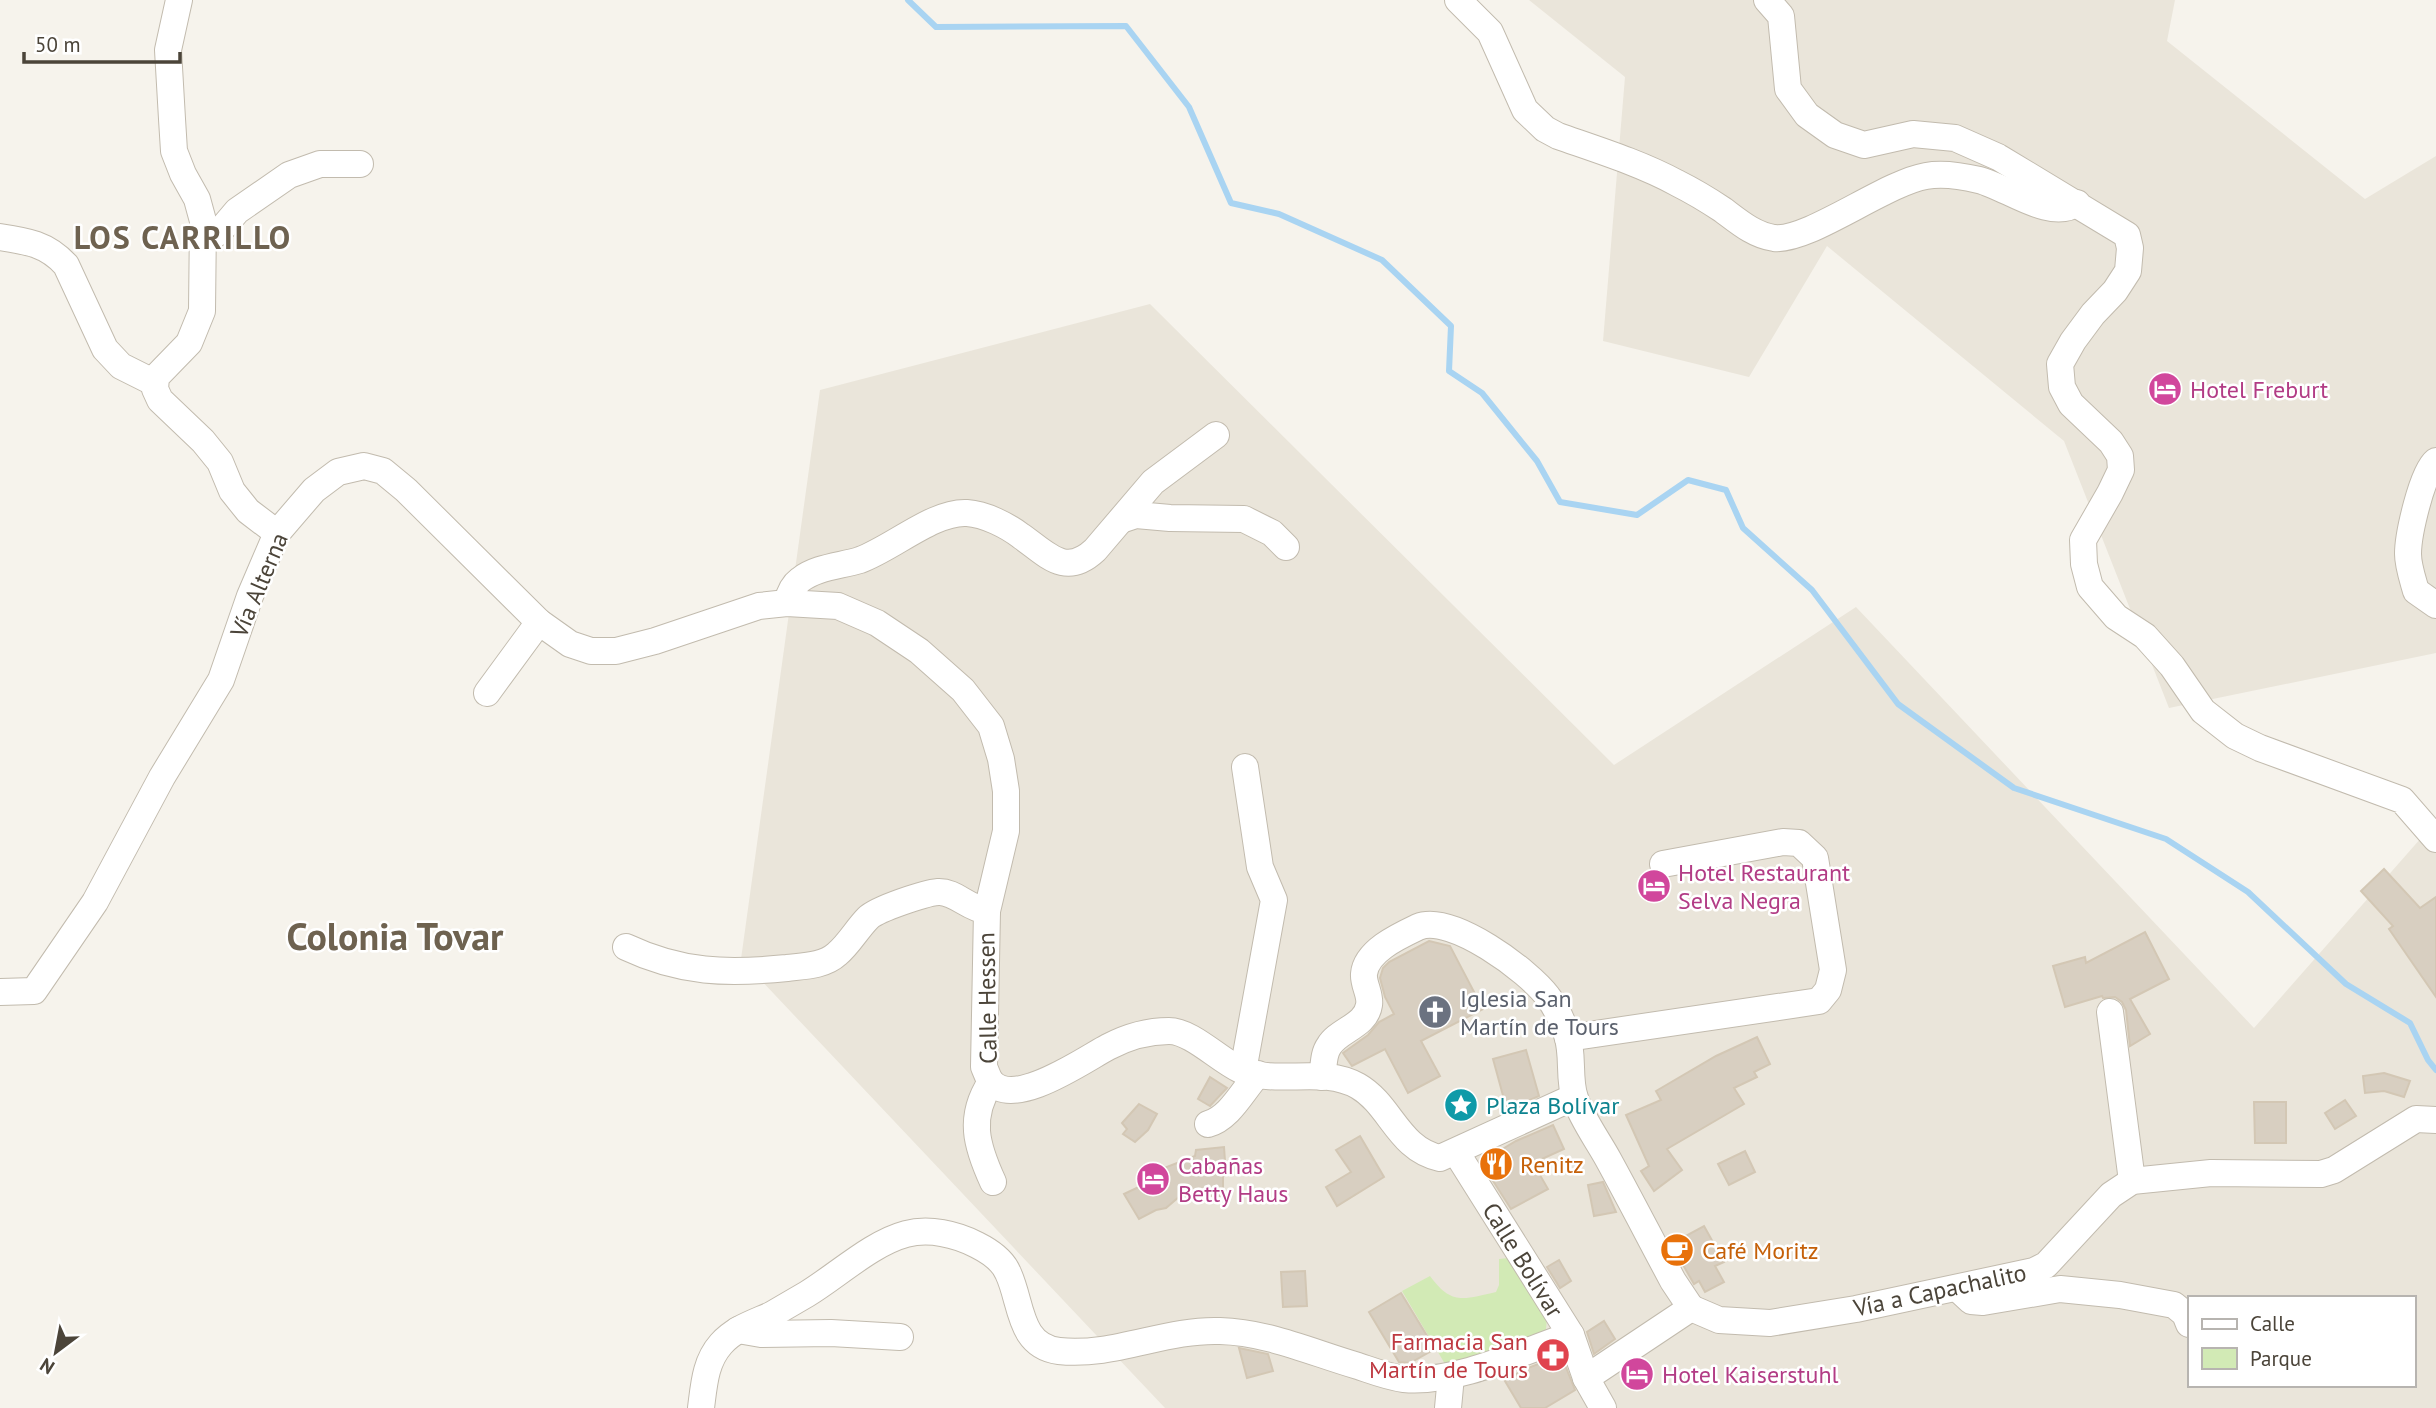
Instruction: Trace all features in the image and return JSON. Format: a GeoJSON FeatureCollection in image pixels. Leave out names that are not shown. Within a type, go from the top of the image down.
{"type":"FeatureCollection","features":[{"type":"Feature","properties":{"kind":"street"},"geometry":{"type":"LineString","coordinates":[[179,0],[168,50],[174,151],[197,199],[203,221],[202,310],[188,343],[180,355],[160,372],[155,389],[160,400],[204,441],[220,462],[232,491],[248,511],[277,533]]}},
{"type":"Feature","properties":{"kind":"street"},"geometry":{"type":"LineString","coordinates":[[1458,0],[1490,32],[1525,110],[1545,129],[1650,169],[1702,197],[1744,227],[1761,234],[1776,238],[1803,231],[1868,199],[1924,176],[1958,176],[1979,180],[2051,209],[2069,209],[2077,203]]}},
{"type":"Feature","properties":{"kind":"street"},"geometry":{"type":"LineString","coordinates":[[1767,0],[1780,16],[1788,89],[1807,115],[1835,135],[1864,145],[1913,134],[1955,138],[1998,157],[2127,235],[2130,248],[2128,271],[2115,291],[2092,314],[2060,365],[2062,387],[2071,404],[2111,442],[2120,456],[2121,470],[2083,540],[2084,564],[2090,587],[2116,617],[2145,636],[2172,666],[2203,711],[2235,736],[2260,748],[2402,800],[2436,839]]}},
{"type":"Feature","properties":{"kind":"street"},"geometry":{"type":"LineString","coordinates":[[203,243],[220,231],[237,211],[289,174],[320,164],[360,164]]}},
{"type":"Feature","properties":{"kind":"street"},"geometry":{"type":"LineString","coordinates":[[0,237],[38,244],[58,256],[66,265],[105,349],[121,366],[155,383]]}},
{"type":"Feature","properties":{"kind":"street"},"geometry":{"type":"LineString","coordinates":[[787,603],[789,593],[799,581],[815,572],[880,551],[946,516],[970,513],[992,520],[1019,534],[1049,557],[1067,563],[1084,559],[1153,482],[1216,435]]}},
{"type":"Feature","properties":{"kind":"street"},"geometry":{"type":"LineString","coordinates":[[2436,461],[2430,465],[2417,501],[2408,555],[2416,592],[2436,605]]}},
{"type":"Feature","properties":{"kind":"street","name":"Vía Alterna"},"geometry":{"type":"LineString","coordinates":[[0,992],[34,991],[95,902],[162,777],[221,680],[250,596],[277,533],[314,490],[338,472],[364,466],[383,471],[539,622],[570,644],[592,651],[616,651],[655,641],[759,606],[787,603]]}},
{"type":"Feature","properties":{"kind":"street"},"geometry":{"type":"LineString","coordinates":[[1121,520],[1136,515],[1244,519],[1272,533],[1286,547]]}},
{"type":"Feature","properties":{"kind":"street","name":"Calle Hessen"},"geometry":{"type":"LineString","coordinates":[[787,603],[838,606],[877,623],[919,651],[963,690],[991,726],[1001,759],[1006,791],[1006,831],[986,911],[984,1067],[991,1082],[1000,1087],[1014,1089],[1031,1086],[1069,1070],[1108,1047],[1151,1031],[1174,1031],[1251,1073],[1276,1077],[1342,1079],[1360,1087],[1413,1146],[1427,1155],[1440,1158],[1456,1152]]}},
{"type":"Feature","properties":{"kind":"street"},"geometry":{"type":"LineString","coordinates":[[487,692],[539,622]]}},
{"type":"Feature","properties":{"kind":"street"},"geometry":{"type":"LineString","coordinates":[[1208,1124],[1217,1122],[1226,1114],[1251,1073],[1274,900],[1260,867],[1245,767]]}},
{"type":"Feature","properties":{"kind":"street"},"geometry":{"type":"LineString","coordinates":[[1568,1038],[1819,1001],[1828,990],[1833,970],[1815,858],[1799,844],[1783,842],[1663,864]]}},
{"type":"Feature","properties":{"kind":"street"},"geometry":{"type":"LineString","coordinates":[[625,947],[658,961],[692,969],[733,972],[789,968],[815,965],[837,955],[871,915],[934,892],[952,894],[973,908],[986,911]]}},
{"type":"Feature","properties":{"kind":"street"},"geometry":{"type":"LineString","coordinates":[[1322,1077],[1330,1042],[1352,1028],[1365,1014],[1369,1005],[1363,976],[1366,966],[1376,953],[1402,934],[1423,925],[1440,926],[1462,933],[1498,953],[1531,978],[1550,999],[1568,1038],[1574,1097],[1673,1281],[1691,1308],[1586,1378]]}},
{"type":"Feature","properties":{"kind":"street"},"geometry":{"type":"LineString","coordinates":[[2110,1012],[2132,1181],[2211,1173],[2321,1174],[2334,1170],[2416,1119],[2436,1120]]}},
{"type":"Feature","properties":{"kind":"street"},"geometry":{"type":"LineString","coordinates":[[991,1082],[982,1096],[976,1121],[982,1159],[993,1181]]}},
{"type":"Feature","properties":{"kind":"street"},"geometry":{"type":"LineString","coordinates":[[1456,1152],[1574,1097]]}},
{"type":"Feature","properties":{"kind":"street","name":"Calle Bolívar"},"geometry":{"type":"LineString","coordinates":[[1456,1152],[1571,1335],[1586,1378],[1603,1408]]}},
{"type":"Feature","properties":{"kind":"street","name":"Vía a Capachalito"},"geometry":{"type":"LineString","coordinates":[[1691,1308],[1719,1320],[1770,1323],[1856,1309],[2034,1271],[2046,1265],[2111,1195],[2132,1181]]}},
{"type":"Feature","properties":{"kind":"street"},"geometry":{"type":"LineString","coordinates":[[701,1408],[709,1362],[721,1344],[737,1330],[773,1314],[809,1293],[881,1244],[907,1234],[930,1231],[976,1244],[999,1261],[1008,1272],[1027,1332],[1032,1339],[1048,1349],[1093,1352],[1170,1335],[1221,1331],[1265,1337],[1401,1378],[1418,1380],[1451,1376],[1571,1335]]}},
{"type":"Feature","properties":{"kind":"street"},"geometry":{"type":"LineString","coordinates":[[1957,1288],[1971,1301],[1983,1302],[2060,1289],[2120,1295],[2174,1305],[2185,1314],[2188,1322]]}},
{"type":"Feature","properties":{"kind":"street"},"geometry":{"type":"LineString","coordinates":[[737,1330],[761,1334],[831,1333],[900,1337]]}},
{"type":"Feature","properties":{"kind":"street"},"geometry":{"type":"LineString","coordinates":[[1448,1408],[1451,1376]]}},
{"type":"Feature","properties":{"kind":"shaded area"},"geometry":{"type":"Polygon","coordinates":[[[1529,0],[2175,0],[2167,41],[2365,199],[2436,156],[2436,653],[2169,708],[2064,441],[1827,246],[1749,377],[1603,341],[1625,77],[1529,0]]]}},
{"type":"Feature","properties":{"kind":"shaded area"},"geometry":{"type":"Polygon","coordinates":[[[1150,304],[1614,765],[1856,607],[2254,1028],[2436,821],[2436,1408],[1165,1408],[741,959],[820,390],[1150,304]]]}},
{"type":"Feature","properties":{"kind":"green space"},"geometry":{"type":"Polygon","coordinates":[[[1508,1258],[1547,1317],[1543,1336],[1445,1364],[1402,1291],[1430,1276],[1445,1292],[1459,1298],[1496,1292],[1499,1285],[1499,1259],[1508,1258]]]}},
{"type":"Feature","properties":{"kind":"building"},"geometry":{"type":"Polygon","coordinates":[[[2384,869],[2420,908],[2436,897],[2436,997],[2389,929],[2393,926],[2361,891],[2384,869]]]}},
{"type":"Feature","properties":{"kind":"building"},"geometry":{"type":"Polygon","coordinates":[[[2145,932],[2169,979],[2130,999],[2150,1034],[2130,1046],[2126,1010],[2122,1002],[2115,997],[2102,996],[2065,1007],[2053,966],[2085,957],[2086,963],[2145,932]]]}},
{"type":"Feature","properties":{"kind":"building","name":"Iglesia San Martín de Tours"},"geometry":{"type":"Polygon","coordinates":[[[1429,941],[1450,946],[1483,1009],[1421,1041],[1440,1076],[1408,1093],[1385,1049],[1352,1066],[1343,1053],[1368,1035],[1379,1022],[1394,1014],[1385,997],[1380,978],[1383,968],[1389,962],[1429,941]]]}},
{"type":"Feature","properties":{"kind":"building"},"geometry":{"type":"Polygon","coordinates":[[[1757,1037],[1770,1064],[1754,1072],[1757,1077],[1734,1088],[1744,1104],[1667,1149],[1682,1170],[1654,1191],[1641,1171],[1649,1166],[1626,1115],[1661,1100],[1656,1091],[1716,1056],[1757,1037]]]}},
{"type":"Feature","properties":{"kind":"building"},"geometry":{"type":"Polygon","coordinates":[[[1526,1050],[1539,1096],[1507,1110],[1493,1059],[1526,1050]]]}},
{"type":"Feature","properties":{"kind":"building"},"geometry":{"type":"Polygon","coordinates":[[[2384,1073],[2410,1081],[2404,1097],[2384,1091],[2365,1093],[2363,1076],[2384,1073]]]}},
{"type":"Feature","properties":{"kind":"building"},"geometry":{"type":"Polygon","coordinates":[[[1210,1077],[1227,1088],[1210,1106],[1198,1099],[1210,1077]]]}},
{"type":"Feature","properties":{"kind":"building"},"geometry":{"type":"Polygon","coordinates":[[[2345,1100],[2356,1116],[2335,1129],[2325,1113],[2345,1100]]]}},
{"type":"Feature","properties":{"kind":"building"},"geometry":{"type":"Polygon","coordinates":[[[2254,1102],[2286,1102],[2286,1143],[2255,1143],[2254,1102]]]}},
{"type":"Feature","properties":{"kind":"building"},"geometry":{"type":"Polygon","coordinates":[[[1139,1104],[1157,1114],[1148,1130],[1135,1142],[1123,1134],[1127,1129],[1122,1123],[1139,1104]]]}},
{"type":"Feature","properties":{"kind":"building"},"geometry":{"type":"Polygon","coordinates":[[[1553,1125],[1564,1149],[1533,1163],[1548,1189],[1511,1209],[1481,1162],[1516,1141],[1553,1125]]]}},
{"type":"Feature","properties":{"kind":"building"},"geometry":{"type":"Polygon","coordinates":[[[1360,1136],[1384,1177],[1337,1206],[1326,1187],[1351,1172],[1336,1150],[1360,1136]]]}},
{"type":"Feature","properties":{"kind":"building"},"geometry":{"type":"Polygon","coordinates":[[[1224,1147],[1226,1175],[1223,1176],[1223,1196],[1180,1196],[1166,1208],[1139,1219],[1124,1194],[1162,1176],[1159,1170],[1195,1156],[1196,1150],[1224,1147]]]}},
{"type":"Feature","properties":{"kind":"building"},"geometry":{"type":"Polygon","coordinates":[[[1745,1151],[1755,1172],[1729,1185],[1718,1164],[1745,1151]]]}},
{"type":"Feature","properties":{"kind":"building"},"geometry":{"type":"Polygon","coordinates":[[[1603,1182],[1616,1212],[1594,1216],[1588,1185],[1603,1182]]]}},
{"type":"Feature","properties":{"kind":"building"},"geometry":{"type":"Polygon","coordinates":[[[1704,1226],[1724,1262],[1715,1266],[1724,1282],[1705,1292],[1699,1281],[1694,1284],[1671,1244],[1704,1226]]]}},
{"type":"Feature","properties":{"kind":"building"},"geometry":{"type":"Polygon","coordinates":[[[1559,1260],[1571,1281],[1560,1288],[1547,1267],[1559,1260]]]}},
{"type":"Feature","properties":{"kind":"building"},"geometry":{"type":"Polygon","coordinates":[[[1305,1271],[1307,1306],[1283,1307],[1281,1272],[1305,1271]]]}},
{"type":"Feature","properties":{"kind":"building"},"geometry":{"type":"Polygon","coordinates":[[[1401,1293],[1435,1349],[1410,1363],[1399,1362],[1369,1312],[1401,1293]]]}},
{"type":"Feature","properties":{"kind":"building"},"geometry":{"type":"Polygon","coordinates":[[[1604,1321],[1615,1339],[1594,1354],[1587,1332],[1604,1321]]]}},
{"type":"Feature","properties":{"kind":"building"},"geometry":{"type":"Polygon","coordinates":[[[1239,1348],[1268,1354],[1273,1371],[1247,1378],[1239,1348]]]}},
{"type":"Feature","properties":{"kind":"building"},"geometry":{"type":"Polygon","coordinates":[[[1561,1355],[1575,1390],[1545,1408],[1521,1408],[1505,1381],[1523,1370],[1561,1355]]]}},
{"type":"Feature","properties":{"kind":"waterway"},"geometry":{"type":"LineString","coordinates":[[908,0],[936,27],[1126,26],[1189,107],[1231,203],[1279,214],[1382,260],[1451,326],[1449,371],[1482,393],[1537,461],[1560,502],[1637,515],[1688,480],[1726,490],[1743,528],[1812,590],[1898,704],[2014,788],[2166,839],[2248,892],[2346,984],[2410,1023],[2428,1060],[2436,1070]]}},
{"type":"Feature","properties":{"kind":"place","name":"Hotel Freburt"},"geometry":{"type":"Point","coordinates":[2165,389]}},
{"type":"Feature","properties":{"kind":"place","name":"Hotel Restaurant Selva Negra"},"geometry":{"type":"Point","coordinates":[1654,886]}},
{"type":"Feature","properties":{"kind":"place","name":"Iglesia San Martín de Tours"},"geometry":{"type":"Point","coordinates":[1435,1012]}},
{"type":"Feature","properties":{"kind":"place","name":"Plaza Bolívar"},"geometry":{"type":"Point","coordinates":[1461,1105]}},
{"type":"Feature","properties":{"kind":"place","name":"Renitz"},"geometry":{"type":"Point","coordinates":[1496,1164]}},
{"type":"Feature","properties":{"kind":"place","name":"Cabañas Betty Haus"},"geometry":{"type":"Point","coordinates":[1153,1179]}},
{"type":"Feature","properties":{"kind":"place","name":"Café Moritz"},"geometry":{"type":"Point","coordinates":[1677,1250]}},
{"type":"Feature","properties":{"kind":"place","name":"Farmacia San Martín de Tours"},"geometry":{"type":"Point","coordinates":[1553,1355]}},
{"type":"Feature","properties":{"kind":"place","name":"Hotel Kaiserstuhl"},"geometry":{"type":"Point","coordinates":[1637,1374]}},
{"type":"Feature","properties":{"kind":"district","name":"LOS CARRILLO"},"geometry":{"type":"Point","coordinates":[183,237]}},
{"type":"Feature","properties":{"kind":"district","name":"Colonia Tovar"},"geometry":{"type":"Point","coordinates":[395,935]}}]}
